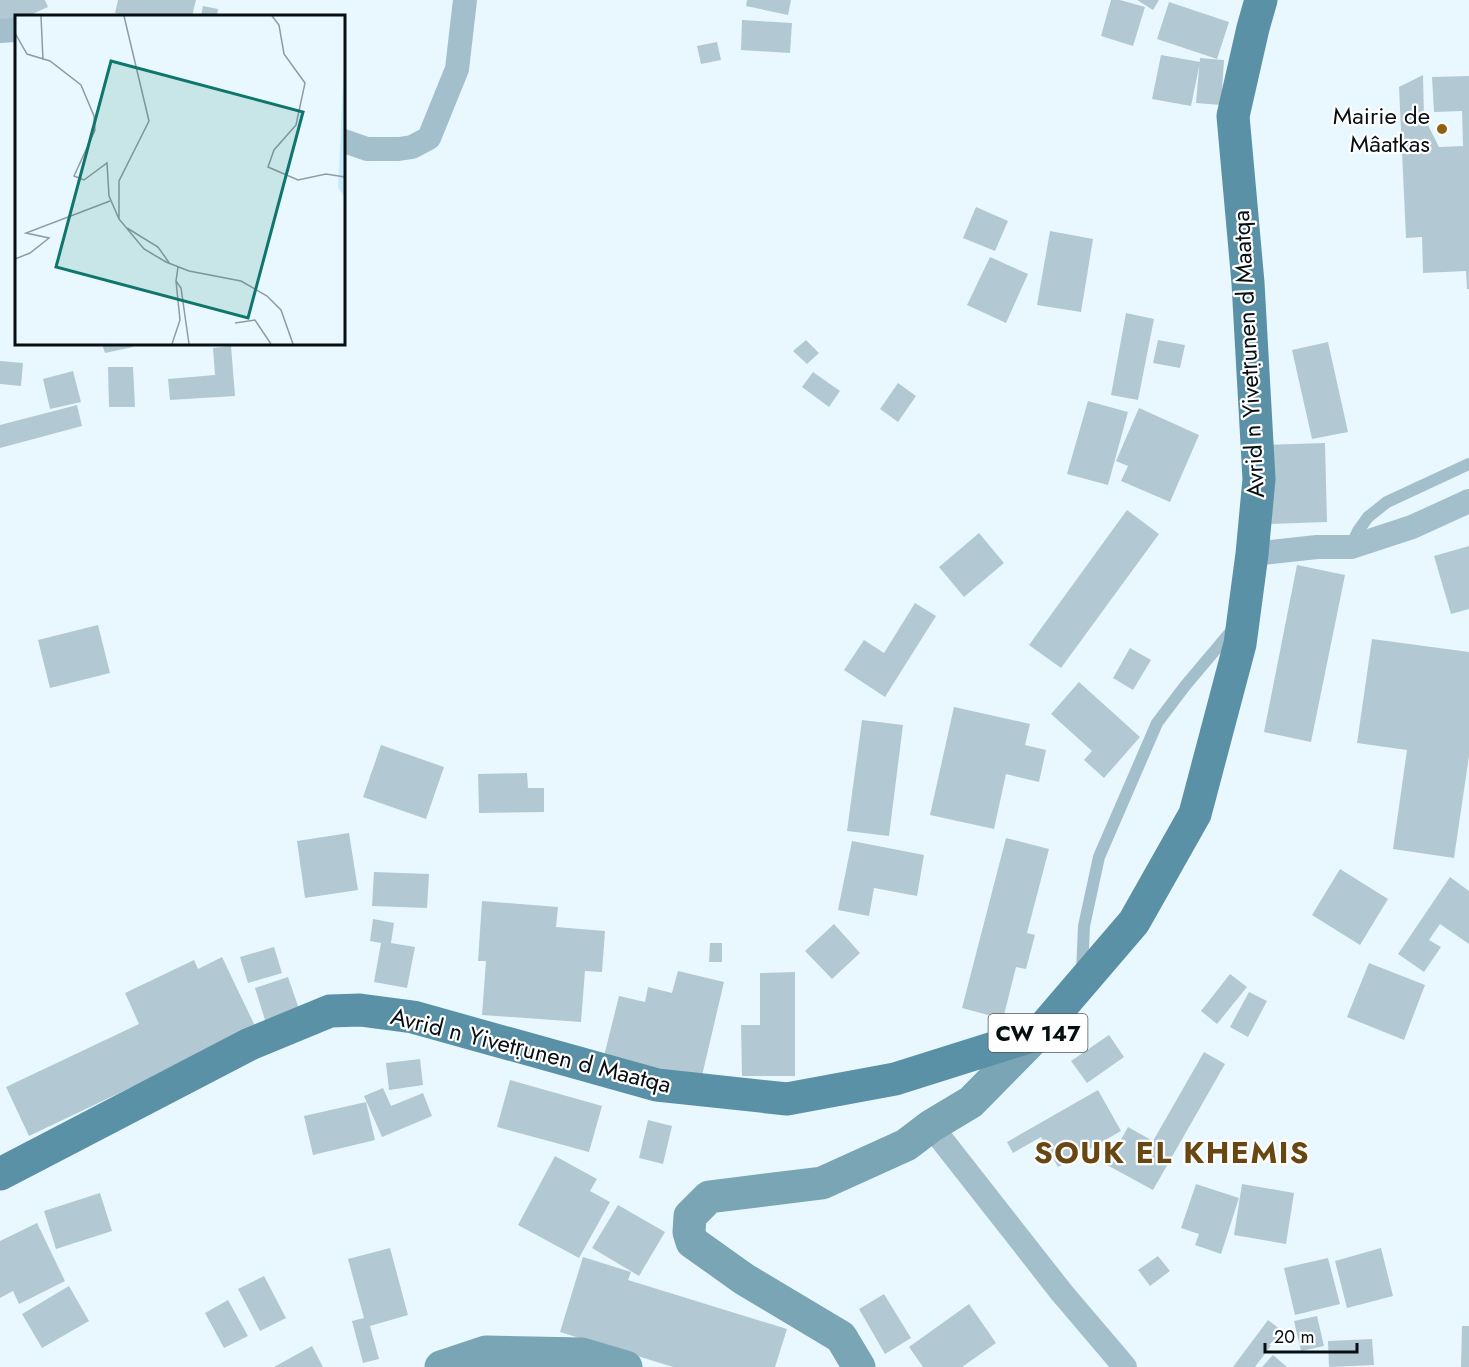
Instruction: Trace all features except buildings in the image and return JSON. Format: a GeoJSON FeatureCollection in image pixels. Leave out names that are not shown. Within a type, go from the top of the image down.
{"type":"FeatureCollection","features":[{"type":"Feature","properties":{"kind":"main road","name":"Avrid n Yivetṛunen d Maatqa"},"geometry":{"type":"LineString","coordinates":[[0,1174],[250,1044],[330,1011],[360,1010],[413,1017],[657,1085],[787,1099],[895,1079],[1038,1034],[1134,922],[1195,814],[1240,644],[1259,479],[1248,283],[1233,116],[1252,28],[1261,0]]}},
{"type":"Feature","properties":{"kind":"street"},"geometry":{"type":"LineString","coordinates":[[345,141],[367,149],[399,149],[411,147],[429,138],[457,69],[465,0]]}},
{"type":"Feature","properties":{"kind":"street"},"geometry":{"type":"LineString","coordinates":[[0,31],[15,30]]}},
{"type":"Feature","properties":{"kind":"street"},"geometry":{"type":"LineString","coordinates":[[1252,554],[1317,547],[1351,547],[1412,527],[1469,501]]}},
{"type":"Feature","properties":{"kind":"street"},"geometry":{"type":"LineString","coordinates":[[859,1367],[841,1337],[744,1279],[692,1242],[689,1232],[690,1216],[709,1197],[822,1183],[906,1145],[931,1126],[971,1102],[1038,1034]]}},
{"type":"Feature","properties":{"kind":"street"},"geometry":{"type":"LineString","coordinates":[[931,1126],[1062,1293],[1125,1367]]}},
{"type":"Feature","properties":{"kind":"street"},"geometry":{"type":"LineString","coordinates":[[441,1367],[486,1352],[582,1354],[626,1367]]}},
{"type":"Feature","properties":{"kind":"lane"},"geometry":{"type":"LineString","coordinates":[[1351,547],[1368,517],[1387,502],[1469,464]]}},
{"type":"Feature","properties":{"kind":"lane"},"geometry":{"type":"LineString","coordinates":[[1081,983],[1084,926],[1099,857],[1157,723],[1244,616]]}},
{"type":"Feature","properties":{"kind":"place","name":"Mairie de Mâatkas"},"geometry":{"type":"Point","coordinates":[1442,129]}},
{"type":"Feature","properties":{"kind":"district","name":"SOUK EL KHEMIS"},"geometry":{"type":"Point","coordinates":[1172,1152]}}]}
